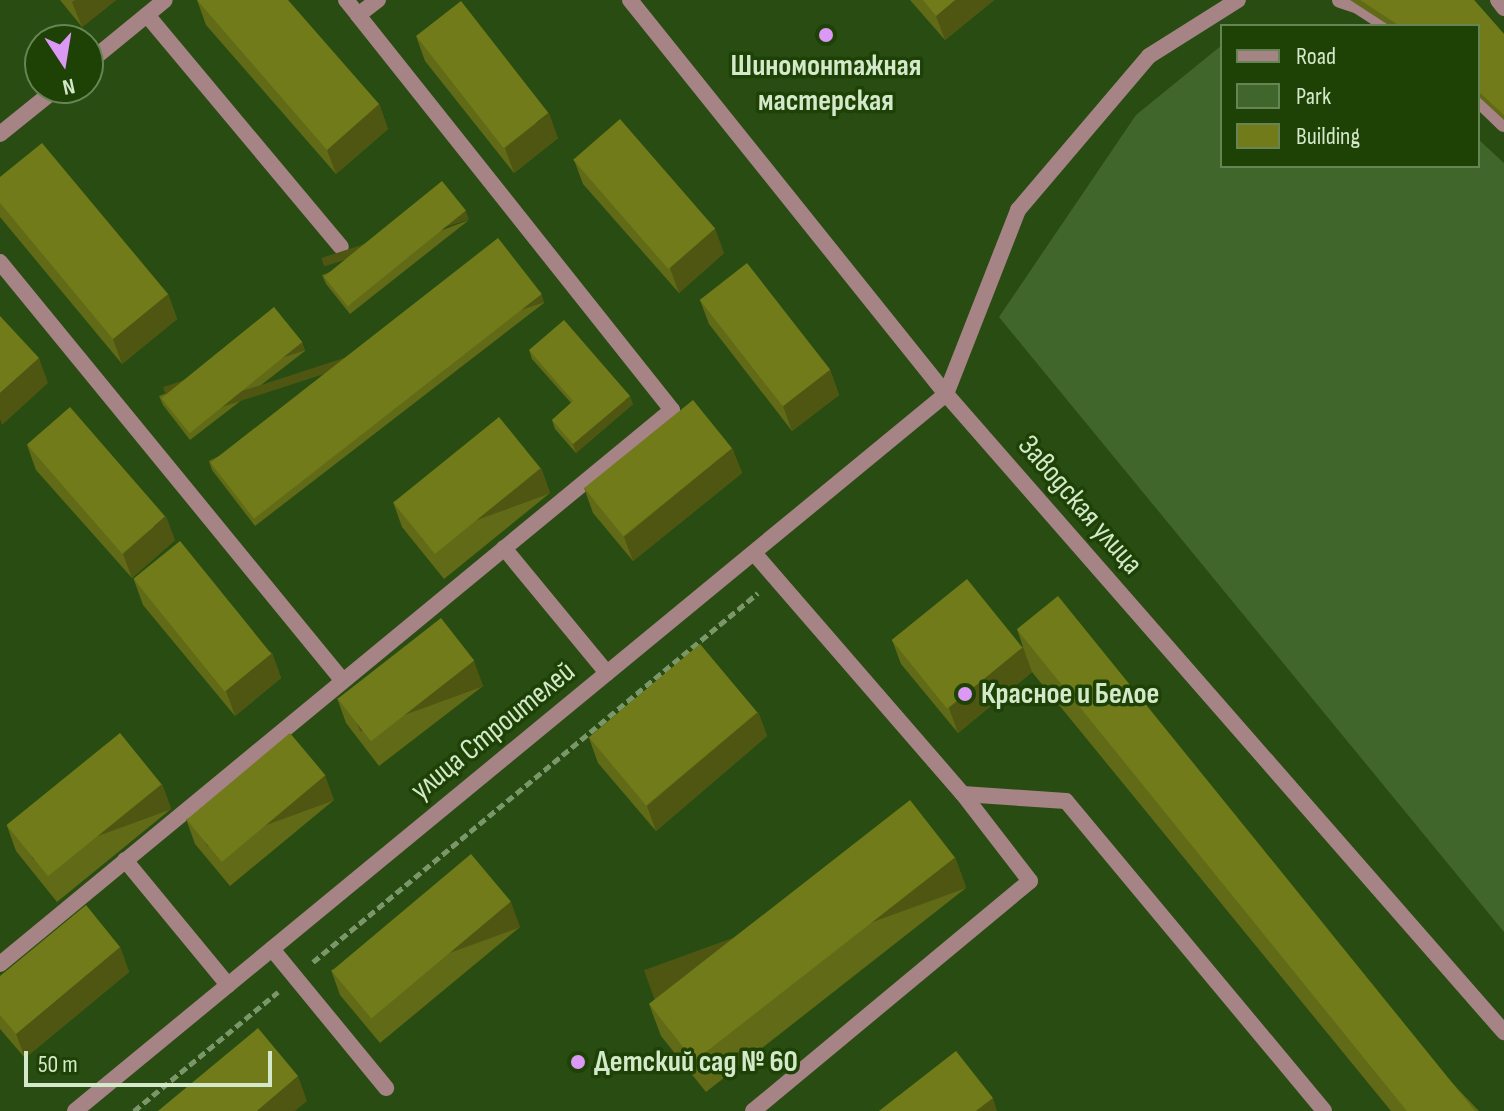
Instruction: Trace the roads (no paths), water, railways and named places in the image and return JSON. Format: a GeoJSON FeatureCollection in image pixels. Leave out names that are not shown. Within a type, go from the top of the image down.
{"type":"FeatureCollection","features":[{"type":"Feature","properties":{"kind":"street"},"geometry":{"type":"LineString","coordinates":[[104,50],[165,0]]}},
{"type":"Feature","properties":{"kind":"street"},"geometry":{"type":"LineString","coordinates":[[0,964],[672,410],[346,0]]}},
{"type":"Feature","properties":{"kind":"street"},"geometry":{"type":"LineString","coordinates":[[358,15],[378,0]]}},
{"type":"Feature","properties":{"kind":"street","name":"Заводская улица"},"geometry":{"type":"LineString","coordinates":[[630,0],[946,394],[1504,1032]]}},
{"type":"Feature","properties":{"kind":"street"},"geometry":{"type":"LineString","coordinates":[[946,394],[1018,210],[1149,56],[1238,0]]}},
{"type":"Feature","properties":{"kind":"street"},"geometry":{"type":"LineString","coordinates":[[1340,0],[1358,6],[1386,24]]}},
{"type":"Feature","properties":{"kind":"street"},"geometry":{"type":"LineString","coordinates":[[1498,0],[1504,8]]}},
{"type":"Feature","properties":{"kind":"street"},"geometry":{"type":"LineString","coordinates":[[147,15],[341,247]]}},
{"type":"Feature","properties":{"kind":"street"},"geometry":{"type":"LineString","coordinates":[[1480,101],[1504,124]]}},
{"type":"Feature","properties":{"kind":"street"},"geometry":{"type":"LineString","coordinates":[[0,134],[37,104]]}},
{"type":"Feature","properties":{"kind":"street"},"geometry":{"type":"LineString","coordinates":[[0,262],[343,681]]}},
{"type":"Feature","properties":{"kind":"street","name":"улица Строителей"},"geometry":{"type":"LineString","coordinates":[[75,1111],[946,394]]}},
{"type":"Feature","properties":{"kind":"street"},"geometry":{"type":"LineString","coordinates":[[504,548],[607,673]]}},
{"type":"Feature","properties":{"kind":"street"},"geometry":{"type":"LineString","coordinates":[[753,1111],[1030,881],[963,794],[754,553]]}},
{"type":"Feature","properties":{"kind":"street"},"geometry":{"type":"LineString","coordinates":[[963,794],[1066,801],[1324,1111]]}},
{"type":"Feature","properties":{"kind":"street"},"geometry":{"type":"LineString","coordinates":[[125,860],[228,985]]}},
{"type":"Feature","properties":{"kind":"street"},"geometry":{"type":"LineString","coordinates":[[272,949],[386,1088]]}},
{"type":"Feature","properties":{"kind":"place","name":"Шиномонтажная мастерская"},"geometry":{"type":"Point","coordinates":[826,35]}},
{"type":"Feature","properties":{"kind":"place","name":"Красное и Белое"},"geometry":{"type":"Point","coordinates":[965,694]}},
{"type":"Feature","properties":{"kind":"place","name":"Детский сад № 60"},"geometry":{"type":"Point","coordinates":[578,1062]}}]}
